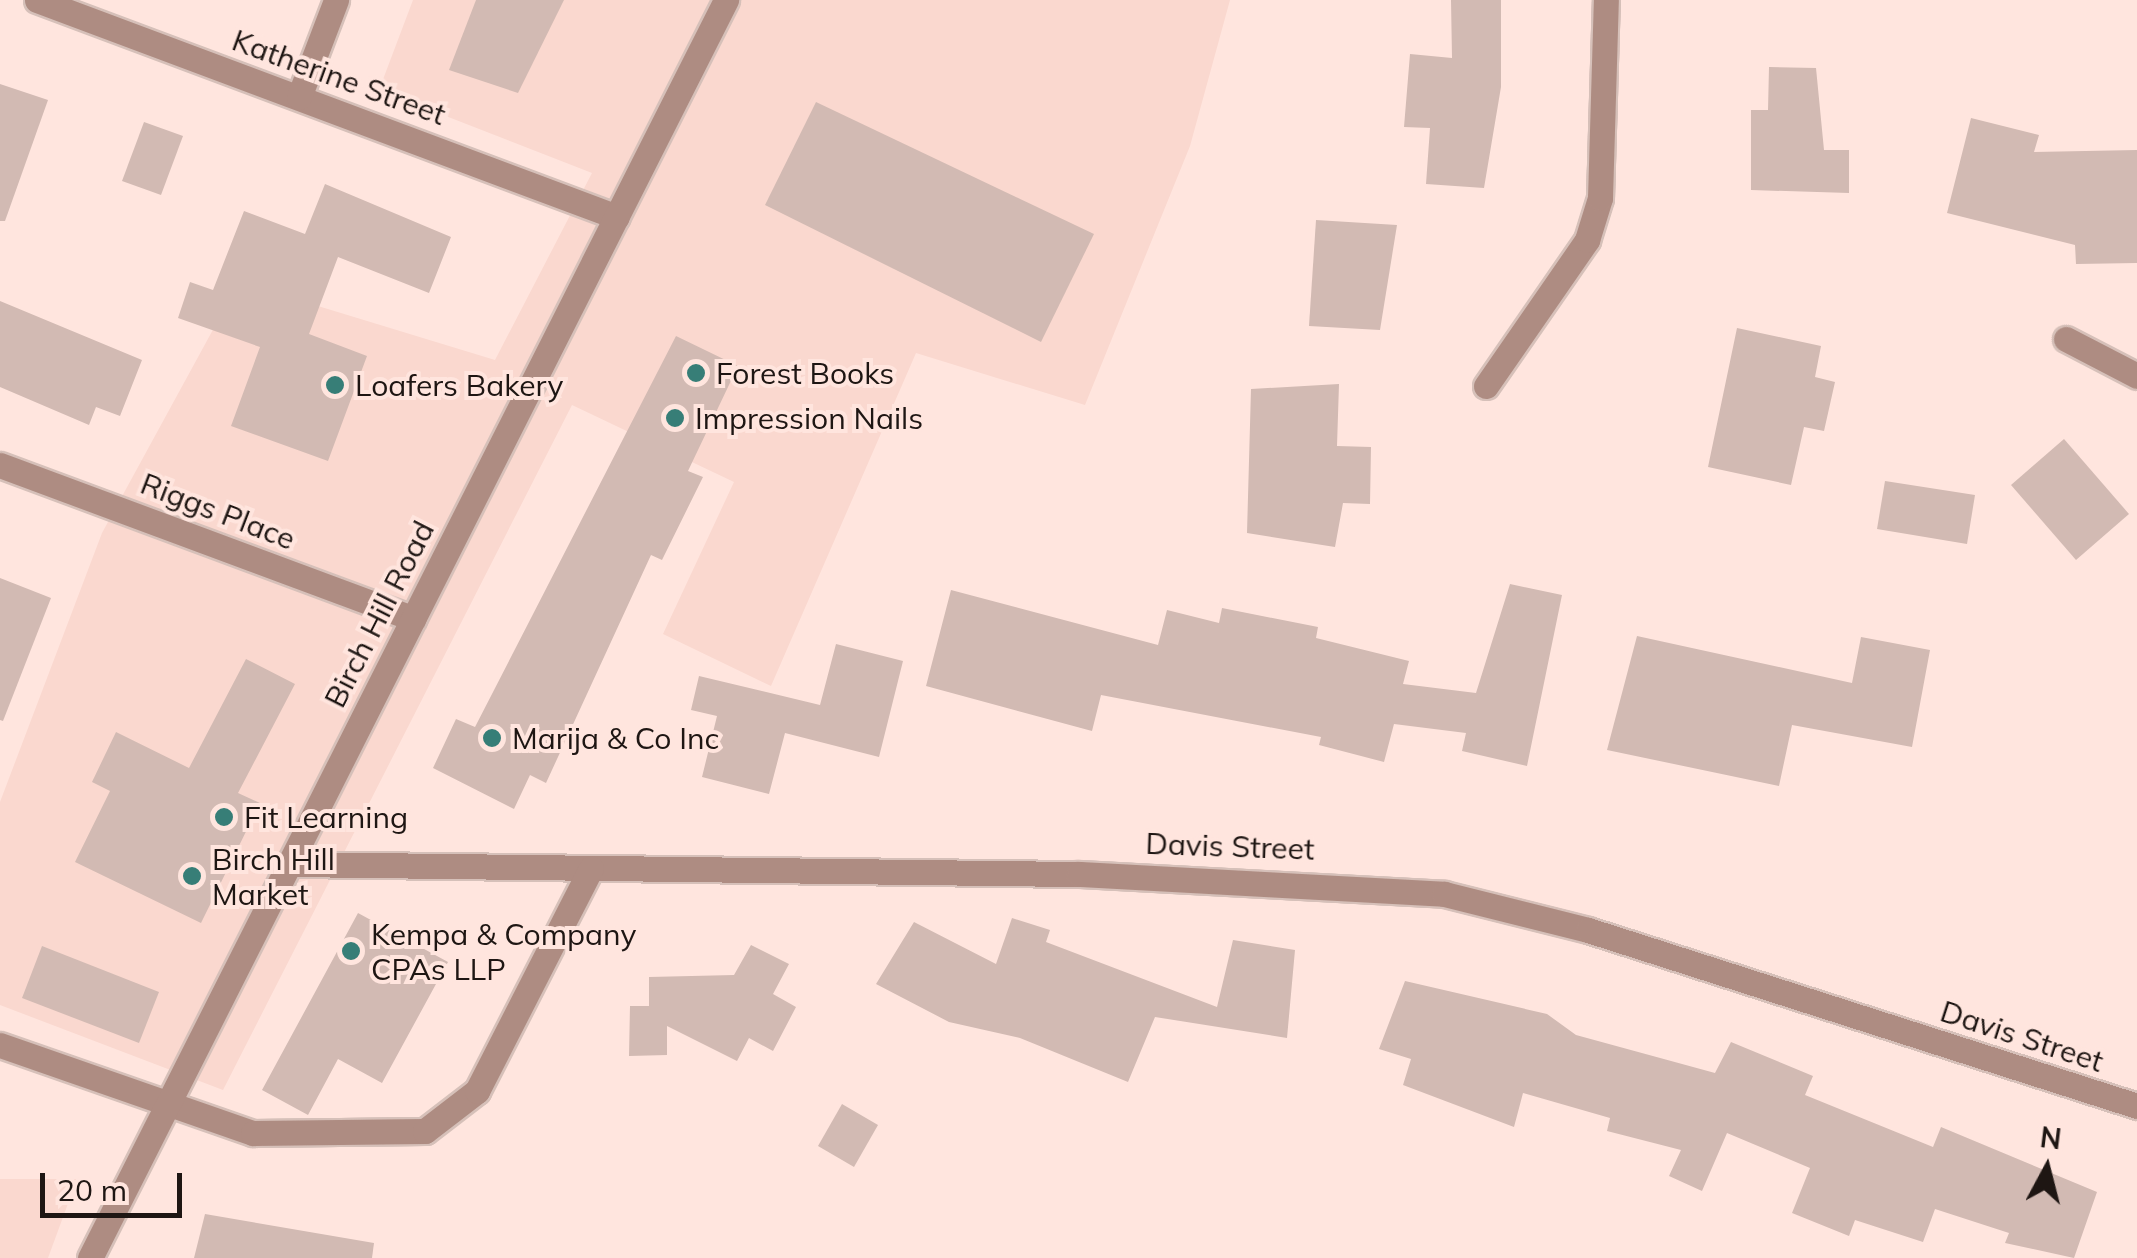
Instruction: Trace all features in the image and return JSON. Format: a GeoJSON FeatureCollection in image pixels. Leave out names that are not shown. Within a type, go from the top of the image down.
{"type":"FeatureCollection","features":[{"type":"Feature","properties":{"kind":"street","name":"Katherine Street"},"geometry":{"type":"LineString","coordinates":[[37,0],[618,217]]}},
{"type":"Feature","properties":{"kind":"street"},"geometry":{"type":"LineString","coordinates":[[300,97],[336,0]]}},
{"type":"Feature","properties":{"kind":"street","name":"Birch Hill Road"},"geometry":{"type":"LineString","coordinates":[[90,1258],[726,0]]}},
{"type":"Feature","properties":{"kind":"street"},"geometry":{"type":"LineString","coordinates":[[1486,386],[1587,240],[1600,198],[1606,0]]}},
{"type":"Feature","properties":{"kind":"street"},"geometry":{"type":"LineString","coordinates":[[2066,338],[2137,376]]}},
{"type":"Feature","properties":{"kind":"street","name":"Riggs Place"},"geometry":{"type":"LineString","coordinates":[[0,465],[413,618]]}},
{"type":"Feature","properties":{"kind":"street","name":"Davis Street"},"geometry":{"type":"LineString","coordinates":[[288,864],[1323,880],[1444,894],[1588,930],[2137,1106]]}},
{"type":"Feature","properties":{"kind":"street"},"geometry":{"type":"LineString","coordinates":[[0,1045],[252,1133],[426,1131],[478,1091],[566,924],[591,868]]}},
{"type":"Feature","properties":{"kind":"shaded area"},"geometry":{"type":"Polygon","coordinates":[[[413,0],[1230,0],[1190,146],[1085,405],[916,353],[771,686],[663,634],[734,482],[572,405],[223,1090],[0,1005],[0,802],[102,533],[239,282],[495,360],[592,173],[379,90],[413,0]]]}},
{"type":"Feature","properties":{"kind":"shaded area"},"geometry":{"type":"Polygon","coordinates":[[[0,1179],[77,1179],[48,1258],[0,1258],[0,1179]]]}},
{"type":"Feature","properties":{"kind":"building"},"geometry":{"type":"Polygon","coordinates":[[[476,0],[564,0],[518,93],[449,70],[476,0]]]}},
{"type":"Feature","properties":{"kind":"building"},"geometry":{"type":"Polygon","coordinates":[[[1451,0],[1501,0],[1501,87],[1484,188],[1426,184],[1430,128],[1404,127],[1410,54],[1452,58],[1451,0]]]}},
{"type":"Feature","properties":{"kind":"building"},"geometry":{"type":"Polygon","coordinates":[[[1769,67],[1816,68],[1824,150],[1849,150],[1849,193],[1751,190],[1751,110],[1768,110],[1769,67]]]}},
{"type":"Feature","properties":{"kind":"building"},"geometry":{"type":"Polygon","coordinates":[[[0,84],[48,100],[5,221],[0,221],[0,84]]]}},
{"type":"Feature","properties":{"kind":"building"},"geometry":{"type":"Polygon","coordinates":[[[816,102],[1094,234],[1041,342],[765,205],[816,102]]]}},
{"type":"Feature","properties":{"kind":"building"},"geometry":{"type":"Polygon","coordinates":[[[1971,118],[2039,135],[2034,152],[2137,150],[2137,263],[2076,264],[2075,245],[1947,213],[1971,118]]]}},
{"type":"Feature","properties":{"kind":"building"},"geometry":{"type":"Polygon","coordinates":[[[144,122],[183,136],[161,195],[122,181],[144,122]]]}},
{"type":"Feature","properties":{"kind":"building"},"geometry":{"type":"Polygon","coordinates":[[[325,184],[451,237],[429,293],[338,257],[309,334],[367,356],[328,461],[231,426],[260,347],[178,318],[190,282],[213,290],[244,211],[305,234],[325,184]]]}},
{"type":"Feature","properties":{"kind":"building"},"geometry":{"type":"Polygon","coordinates":[[[1316,220],[1397,225],[1380,330],[1309,326],[1316,220]]]}},
{"type":"Feature","properties":{"kind":"building"},"geometry":{"type":"Polygon","coordinates":[[[0,301],[142,360],[120,416],[96,407],[89,425],[0,387],[0,301]]]}},
{"type":"Feature","properties":{"kind":"building"},"geometry":{"type":"Polygon","coordinates":[[[1737,328],[1821,346],[1815,377],[1835,382],[1824,431],[1804,427],[1791,485],[1708,467],[1737,328]]]}},
{"type":"Feature","properties":{"kind":"building"},"geometry":{"type":"Polygon","coordinates":[[[676,336],[738,366],[688,471],[703,477],[662,560],[651,555],[546,783],[530,775],[514,809],[433,768],[456,719],[475,727],[676,336]]]}},
{"type":"Feature","properties":{"kind":"building"},"geometry":{"type":"Polygon","coordinates":[[[1339,384],[1337,446],[1371,447],[1370,504],[1343,503],[1335,547],[1247,533],[1251,389],[1339,384]]]}},
{"type":"Feature","properties":{"kind":"building"},"geometry":{"type":"Polygon","coordinates":[[[2064,439],[2129,514],[2076,560],[2011,485],[2064,439]]]}},
{"type":"Feature","properties":{"kind":"building"},"geometry":{"type":"Polygon","coordinates":[[[1885,481],[1975,495],[1967,544],[1877,529],[1885,481]]]}},
{"type":"Feature","properties":{"kind":"building"},"geometry":{"type":"Polygon","coordinates":[[[0,578],[51,598],[3,721],[0,720],[0,578]]]}},
{"type":"Feature","properties":{"kind":"building"},"geometry":{"type":"Polygon","coordinates":[[[1510,584],[1562,595],[1527,766],[1462,751],[1466,733],[1394,724],[1384,762],[1319,745],[1321,737],[1101,695],[1092,731],[926,686],[951,590],[1158,645],[1167,610],[1219,623],[1222,608],[1318,627],[1316,638],[1409,661],[1403,684],[1476,693],[1510,584]]]}},
{"type":"Feature","properties":{"kind":"building"},"geometry":{"type":"Polygon","coordinates":[[[1637,636],[1852,683],[1861,637],[1930,650],[1912,747],[1792,725],[1779,786],[1607,750],[1637,636]]]}},
{"type":"Feature","properties":{"kind":"building"},"geometry":{"type":"Polygon","coordinates":[[[836,644],[903,661],[879,757],[785,733],[769,794],[702,777],[717,716],[691,710],[699,676],[820,705],[836,644]]]}},
{"type":"Feature","properties":{"kind":"building"},"geometry":{"type":"Polygon","coordinates":[[[246,659],[295,684],[238,793],[260,803],[201,923],[75,862],[110,791],[92,782],[116,732],[189,768],[246,659]]]}},
{"type":"Feature","properties":{"kind":"building"},"geometry":{"type":"Polygon","coordinates":[[[358,913],[448,962],[382,1083],[338,1059],[308,1115],[262,1090],[358,913]]]}},
{"type":"Feature","properties":{"kind":"building"},"geometry":{"type":"Polygon","coordinates":[[[1012,918],[1050,930],[1046,942],[1217,1007],[1233,940],[1295,950],[1287,1038],[1155,1017],[1128,1082],[1020,1038],[949,1022],[876,984],[914,922],[996,964],[1012,918]]]}},
{"type":"Feature","properties":{"kind":"building"},"geometry":{"type":"Polygon","coordinates":[[[751,945],[789,964],[773,994],[796,1007],[773,1051],[749,1038],[737,1061],[667,1026],[667,1055],[629,1056],[630,1006],[649,1006],[649,977],[734,975],[751,945]]]}},
{"type":"Feature","properties":{"kind":"building"},"geometry":{"type":"Polygon","coordinates":[[[42,946],[159,992],[139,1043],[22,998],[42,946]]]}},
{"type":"Feature","properties":{"kind":"building"},"geometry":{"type":"Polygon","coordinates":[[[1405,981],[1547,1014],[1576,1035],[1715,1073],[1731,1042],[1813,1076],[1805,1095],[1933,1147],[1941,1127],[2097,1192],[2074,1258],[2005,1243],[2009,1233],[1935,1209],[1923,1242],[1855,1220],[1849,1236],[1792,1213],[1810,1168],[1727,1133],[1702,1191],[1669,1176],[1681,1150],[1607,1131],[1610,1118],[1523,1093],[1514,1127],[1403,1085],[1411,1059],[1379,1049],[1405,981]]]}},
{"type":"Feature","properties":{"kind":"building"},"geometry":{"type":"Polygon","coordinates":[[[842,1104],[878,1125],[854,1167],[818,1146],[842,1104]]]}},
{"type":"Feature","properties":{"kind":"building"},"geometry":{"type":"Polygon","coordinates":[[[205,1214],[374,1243],[372,1258],[194,1258],[205,1214]]]}},
{"type":"Feature","properties":{"kind":"place","name":"Forest Books"},"geometry":{"type":"Point","coordinates":[696,373]}},
{"type":"Feature","properties":{"kind":"place","name":"Loafers Bakery"},"geometry":{"type":"Point","coordinates":[335,385]}},
{"type":"Feature","properties":{"kind":"place","name":"Impression Nails"},"geometry":{"type":"Point","coordinates":[675,418]}},
{"type":"Feature","properties":{"kind":"place","name":"Marija & Co Inc"},"geometry":{"type":"Point","coordinates":[492,738]}},
{"type":"Feature","properties":{"kind":"place","name":"Fit Learning"},"geometry":{"type":"Point","coordinates":[224,817]}},
{"type":"Feature","properties":{"kind":"place","name":"Birch Hill Market"},"geometry":{"type":"Point","coordinates":[192,876]}},
{"type":"Feature","properties":{"kind":"place","name":"Kempa & Company CPAs LLP"},"geometry":{"type":"Point","coordinates":[351,951]}}]}
